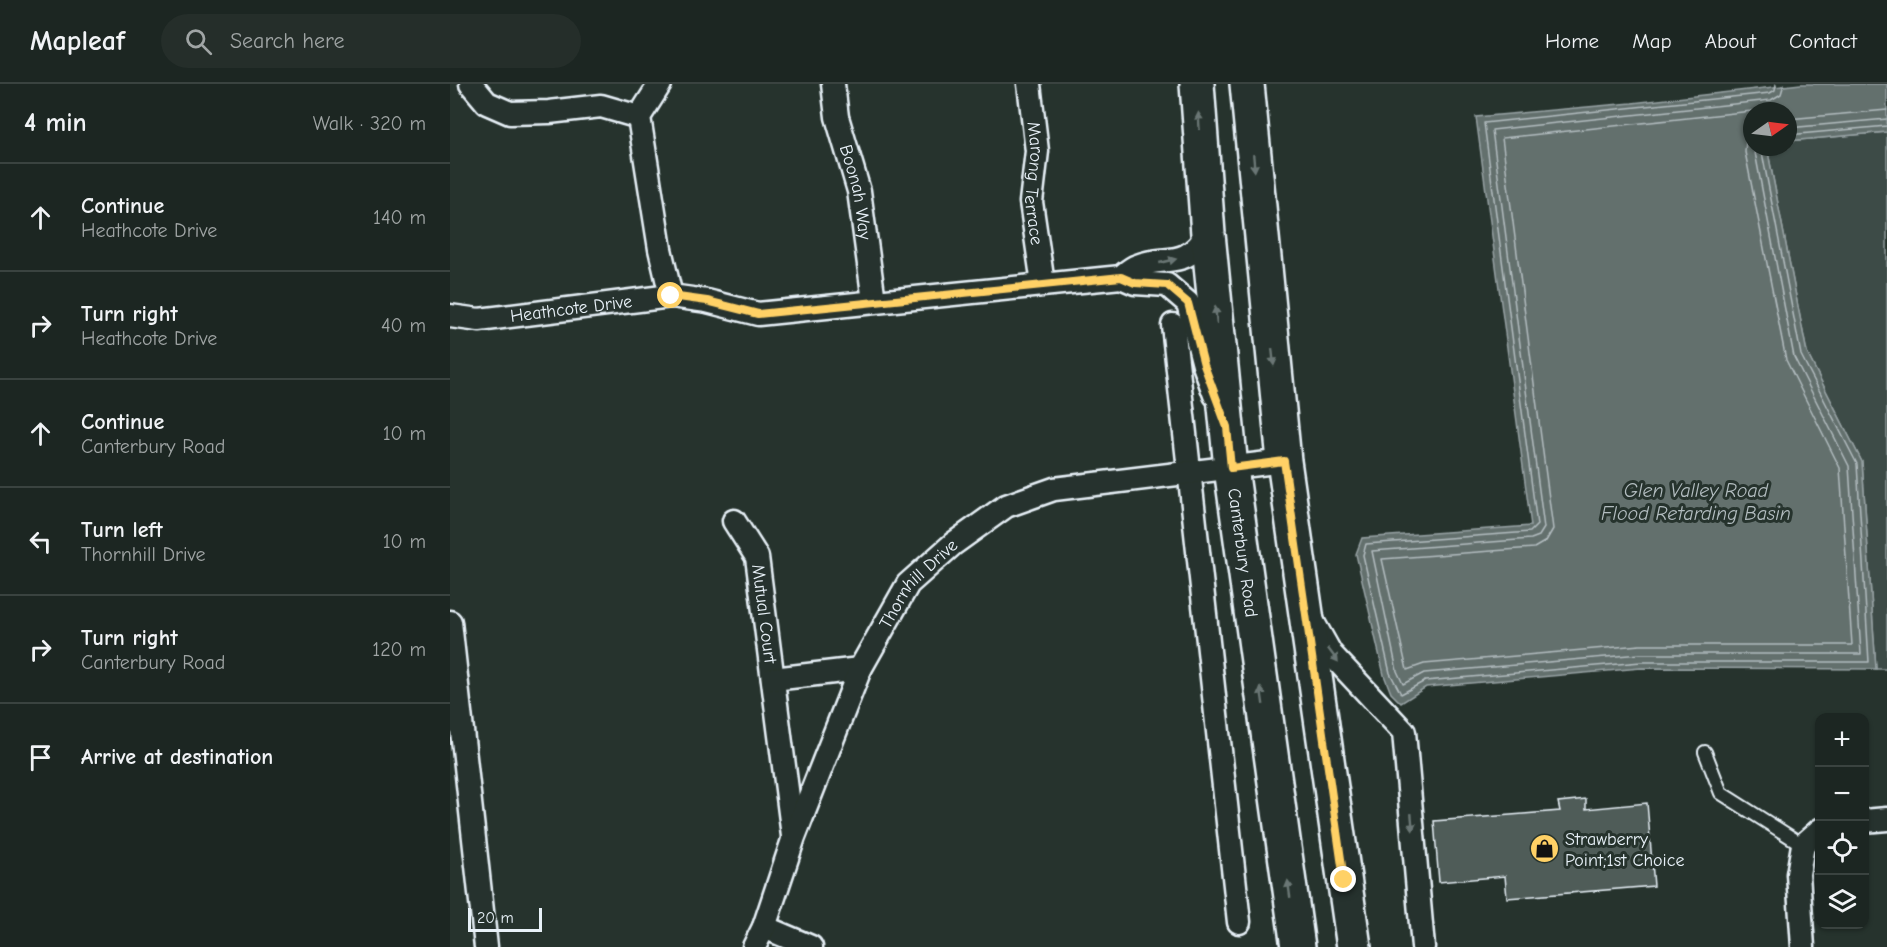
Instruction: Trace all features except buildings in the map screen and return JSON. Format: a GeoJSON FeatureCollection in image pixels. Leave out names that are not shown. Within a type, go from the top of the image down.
{"type":"FeatureCollection","features":[{"type":"Feature","properties":{"kind":"main road","name":"Canterbury Road"},"geometry":{"type":"LineString","coordinates":[[1197,84],[1208,234],[1231,468],[1298,947]]}},
{"type":"Feature","properties":{"kind":"main road"},"geometry":{"type":"LineString","coordinates":[[1247,84],[1284,461],[1354,947]]}},
{"type":"Feature","properties":{"kind":"street"},"geometry":{"type":"LineString","coordinates":[[471,84],[487,103],[510,113],[549,112],[601,106],[639,117]]}},
{"type":"Feature","properties":{"kind":"street"},"geometry":{"type":"LineString","coordinates":[[660,84],[639,117],[660,249],[671,296]]}},
{"type":"Feature","properties":{"kind":"street","name":"Boonah Way"},"geometry":{"type":"LineString","coordinates":[[833,84],[837,117],[859,191],[873,301]]}},
{"type":"Feature","properties":{"kind":"street","name":"Marong Terrace"},"geometry":{"type":"LineString","coordinates":[[1029,84],[1037,151],[1032,201],[1043,284]]}},
{"type":"Feature","properties":{"kind":"street","name":"Heathcote Drive"},"geometry":{"type":"LineString","coordinates":[[1121,277],[1137,266],[1189,255],[1199,248],[1208,234]]}},
{"type":"Feature","properties":{"kind":"street","name":"Heathcote Drive"},"geometry":{"type":"LineString","coordinates":[[450,316],[479,320],[671,296],[707,301],[758,314],[1121,277],[1135,283],[1167,285],[1188,303],[1204,365],[1227,427]]}},
{"type":"Feature","properties":{"kind":"street"},"geometry":{"type":"LineString","coordinates":[[1173,325],[1239,922]]}},
{"type":"Feature","properties":{"kind":"street","name":"Thornhill Drive"},"geometry":{"type":"LineString","coordinates":[[759,937],[794,837],[860,669],[908,584],[953,544],[1006,506],[1054,489],[1284,461]]}},
{"type":"Feature","properties":{"kind":"street","name":"Mutual Court"},"geometry":{"type":"LineString","coordinates":[[734,521],[757,557],[794,837]]}},
{"type":"Feature","properties":{"kind":"street"},"geometry":{"type":"LineString","coordinates":[[1304,605],[1331,654],[1404,732],[1423,947]]}},
{"type":"Feature","properties":{"kind":"street"},"geometry":{"type":"LineString","coordinates":[[450,622],[486,947]]}},
{"type":"Feature","properties":{"kind":"street","name":"Mutual Court"},"geometry":{"type":"LineString","coordinates":[[773,679],[860,669]]}},
{"type":"Feature","properties":{"kind":"street"},"geometry":{"type":"LineString","coordinates":[[1869,821],[1887,819]]}},
{"type":"Feature","properties":{"kind":"street"},"geometry":{"type":"LineString","coordinates":[[1803,947],[1798,874],[1811,838]]}},
{"type":"Feature","properties":{"kind":"street"},"geometry":{"type":"LineString","coordinates":[[759,937],[811,947]]}},
{"type":"Feature","properties":{"kind":"lane"},"geometry":{"type":"LineString","coordinates":[[1705,752],[1721,793],[1811,838]]}},
{"type":"Feature","properties":{"kind":"shaded area"},"geometry":{"type":"Polygon","coordinates":[[[1887,132],[1887,669],[1876,669],[1862,462],[1807,353],[1769,156],[1797,156],[1797,140],[1887,132]]]}},
{"type":"Feature","properties":{"kind":"water","name":"Glen Valley Road Flood Retarding Basin"},"geometry":{"type":"Polygon","coordinates":[[[1801,84],[1887,84],[1887,132],[1797,140],[1797,102],[1743,102],[1743,156],[1769,156],[1807,353],[1862,462],[1876,669],[1641,668],[1426,687],[1401,703],[1391,693],[1384,675],[1356,554],[1362,538],[1531,526],[1476,117],[1632,103],[1801,84]]]}},
{"type":"Feature","properties":{"kind":"place","name":"Strawberry Point;1st Choice"},"geometry":{"type":"Point","coordinates":[1544,849]}},
{"type":"Feature","properties":{"kind":"route"},"geometry":{"type":"LineString","coordinates":[[671,296],[707,301],[758,314],[1121,277],[1135,283],[1167,285],[1178,292],[1188,303],[1204,365],[1227,427],[1231,468],[1284,461],[1344,880]]}}]}
